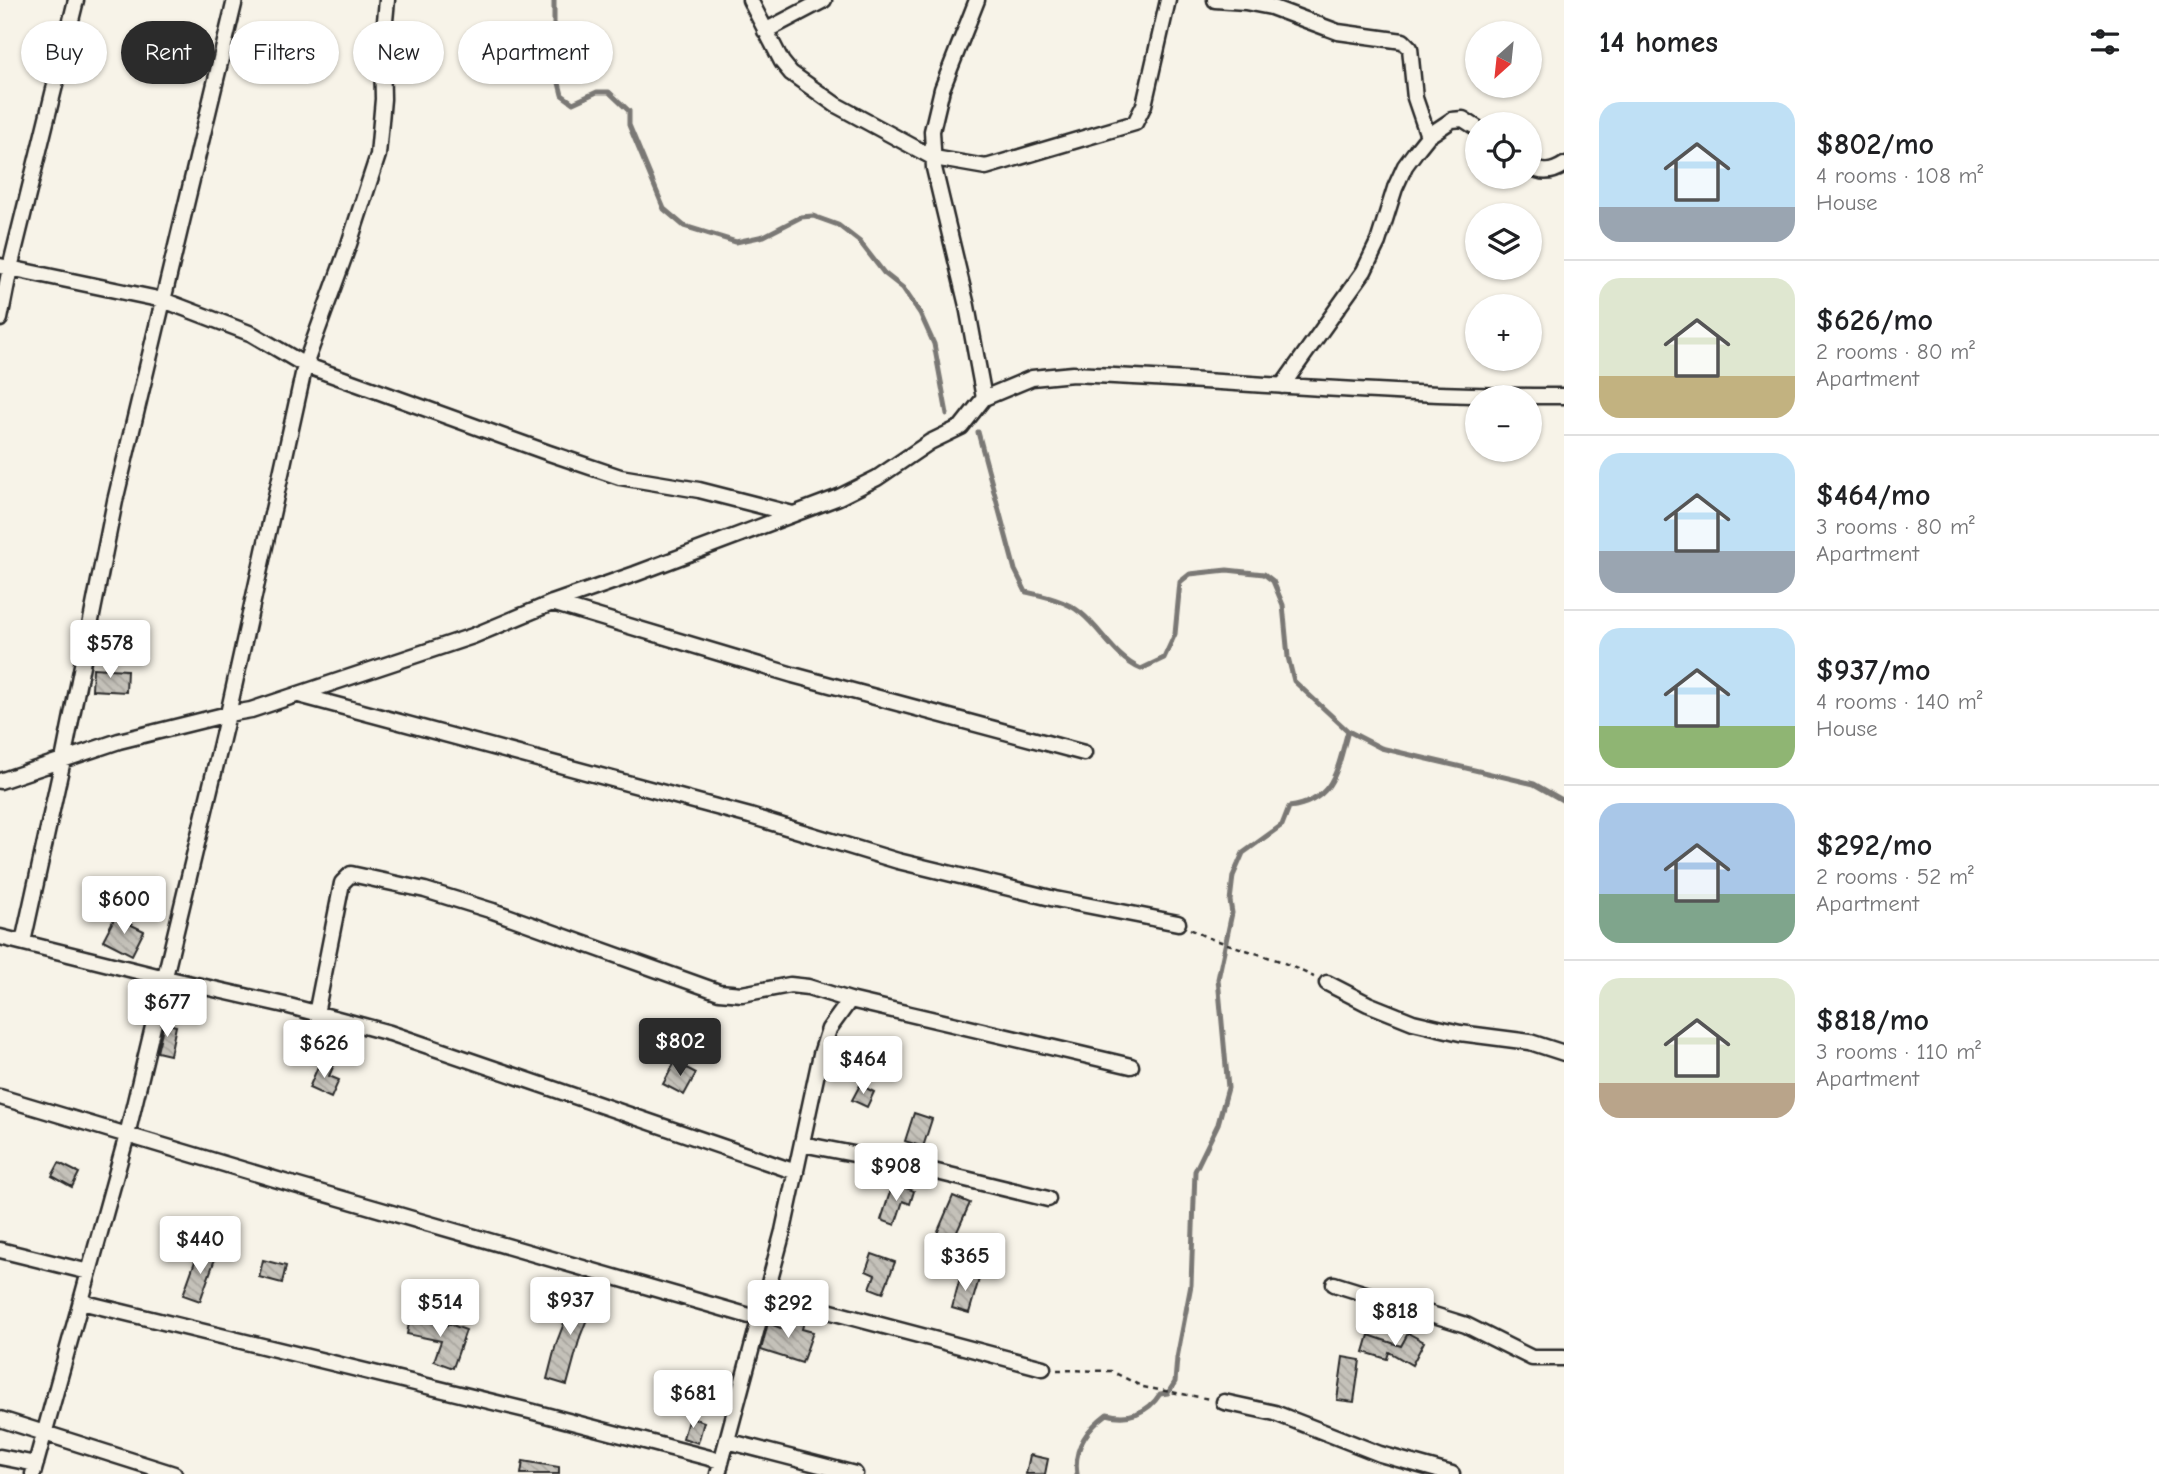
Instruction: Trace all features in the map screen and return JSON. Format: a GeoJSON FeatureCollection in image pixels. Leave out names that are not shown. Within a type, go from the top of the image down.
{"type":"FeatureCollection","features":[{"type":"Feature","properties":{"kind":"street"},"geometry":{"type":"LineString","coordinates":[[0,319],[5,267],[76,0]]}},
{"type":"Feature","properties":{"kind":"street"},"geometry":{"type":"LineString","coordinates":[[23,942],[115,501],[234,0]]}},
{"type":"Feature","properties":{"kind":"street"},"geometry":{"type":"LineString","coordinates":[[0,1457],[35,1469],[127,1135],[228,714],[305,365],[378,155],[387,0]]}},
{"type":"Feature","properties":{"kind":"street"},"geometry":{"type":"LineString","coordinates":[[751,0],[782,62],[806,86],[934,158],[986,167],[1135,123],[1144,105],[1168,0]]}},
{"type":"Feature","properties":{"kind":"street"},"geometry":{"type":"LineString","coordinates":[[765,31],[824,0]]}},
{"type":"Feature","properties":{"kind":"street"},"geometry":{"type":"LineString","coordinates":[[977,0],[942,89],[932,131],[944,216],[967,306],[984,398]]}},
{"type":"Feature","properties":{"kind":"street"},"geometry":{"type":"LineString","coordinates":[[1215,0],[1271,7],[1338,32],[1403,41],[1410,48],[1415,98],[1428,136]]}},
{"type":"Feature","properties":{"kind":"street"},"geometry":{"type":"LineString","coordinates":[[1282,386],[1364,271],[1378,242],[1405,166],[1428,136],[1452,120],[1465,120]]}},
{"type":"Feature","properties":{"kind":"street"},"geometry":{"type":"LineString","coordinates":[[1542,171],[1557,170],[1564,166]]}},
{"type":"Feature","properties":{"kind":"street"},"geometry":{"type":"LineString","coordinates":[[5,267],[163,300],[252,334],[305,365],[620,477],[699,490],[793,514]]}},
{"type":"Feature","properties":{"kind":"street"},"geometry":{"type":"LineString","coordinates":[[0,781],[119,741],[251,710],[299,695],[473,636],[552,603],[839,497],[877,478],[930,442],[961,427],[984,398],[1032,378],[1073,374],[1492,396],[1564,396]]}},
{"type":"Feature","properties":{"kind":"street"},"geometry":{"type":"LineString","coordinates":[[552,603],[793,675],[1084,753]]}},
{"type":"Feature","properties":{"kind":"street"},"geometry":{"type":"LineString","coordinates":[[299,695],[727,809],[898,862],[1055,899],[1178,923]]}},
{"type":"Feature","properties":{"kind":"street"},"geometry":{"type":"LineString","coordinates":[[316,1014],[342,883],[351,874],[425,890],[494,911],[719,992],[742,994],[790,985],[808,987],[850,1000],[1131,1066]]}},
{"type":"Feature","properties":{"kind":"street"},"geometry":{"type":"LineString","coordinates":[[0,937],[390,1033],[796,1172]]}},
{"type":"Feature","properties":{"kind":"street"},"geometry":{"type":"LineString","coordinates":[[1327,983],[1368,1004],[1413,1022],[1439,1029],[1530,1042],[1564,1053]]}},
{"type":"Feature","properties":{"kind":"street"},"geometry":{"type":"LineString","coordinates":[[81,1302],[530,1411],[720,1467],[767,1295],[824,1043],[837,1015],[850,1000]]}},
{"type":"Feature","properties":{"kind":"street"},"geometry":{"type":"LineString","coordinates":[[0,1097],[760,1319]]}},
{"type":"Feature","properties":{"kind":"street"},"geometry":{"type":"LineString","coordinates":[[802,1144],[900,1163],[1048,1199]]}},
{"type":"Feature","properties":{"kind":"street"},"geometry":{"type":"LineString","coordinates":[[0,1250],[89,1272]]}},
{"type":"Feature","properties":{"kind":"street"},"geometry":{"type":"LineString","coordinates":[[1334,1283],[1466,1325],[1532,1358],[1564,1358]]}},
{"type":"Feature","properties":{"kind":"street"},"geometry":{"type":"LineString","coordinates":[[767,1295],[1043,1368]]}},
{"type":"Feature","properties":{"kind":"street"},"geometry":{"type":"LineString","coordinates":[[1224,1402],[1275,1413],[1380,1454],[1452,1474]]}},
{"type":"Feature","properties":{"kind":"street"},"geometry":{"type":"LineString","coordinates":[[0,1419],[174,1474]]}},
{"type":"Feature","properties":{"kind":"street"},"geometry":{"type":"LineString","coordinates":[[727,1441],[855,1474]]}},
{"type":"Feature","properties":{"kind":"path"},"geometry":{"type":"LineString","coordinates":[[1178,923],[1206,937],[1280,961],[1327,983]]}},
{"type":"Feature","properties":{"kind":"path"},"geometry":{"type":"LineString","coordinates":[[1043,1368],[1072,1372],[1111,1371],[1143,1387],[1224,1402]]}},
{"type":"Feature","properties":{"kind":"building"},"geometry":{"type":"Polygon","coordinates":[[[93,668],[127,670],[126,692],[92,690],[93,668]]]}},
{"type":"Feature","properties":{"kind":"building"},"geometry":{"type":"Polygon","coordinates":[[[115,917],[144,931],[132,955],[103,940],[115,917]]]}},
{"type":"Feature","properties":{"kind":"building"},"geometry":{"type":"Polygon","coordinates":[[[164,1023],[176,1026],[170,1055],[157,1052],[164,1023]]]}},
{"type":"Feature","properties":{"kind":"building"},"geometry":{"type":"Polygon","coordinates":[[[321,1059],[334,1065],[329,1076],[339,1080],[331,1098],[309,1088],[321,1059]]]}},
{"type":"Feature","properties":{"kind":"building"},"geometry":{"type":"Polygon","coordinates":[[[675,1062],[696,1073],[684,1095],[663,1084],[675,1062]]]}},
{"type":"Feature","properties":{"kind":"building"},"geometry":{"type":"Polygon","coordinates":[[[860,1085],[874,1092],[867,1107],[852,1100],[860,1085]]]}},
{"type":"Feature","properties":{"kind":"building"},"geometry":{"type":"Polygon","coordinates":[[[914,1113],[932,1119],[923,1147],[905,1141],[914,1113]]]}},
{"type":"Feature","properties":{"kind":"building"},"geometry":{"type":"Polygon","coordinates":[[[59,1163],[79,1173],[72,1187],[52,1176],[59,1163]]]}},
{"type":"Feature","properties":{"kind":"building"},"geometry":{"type":"Polygon","coordinates":[[[893,1183],[914,1191],[910,1204],[903,1201],[895,1225],[881,1220],[893,1183]]]}},
{"type":"Feature","properties":{"kind":"building"},"geometry":{"type":"Polygon","coordinates":[[[953,1196],[970,1203],[951,1245],[935,1238],[953,1196]]]}},
{"type":"Feature","properties":{"kind":"building"},"geometry":{"type":"Polygon","coordinates":[[[199,1250],[216,1256],[200,1301],[183,1295],[199,1250]]]}},
{"type":"Feature","properties":{"kind":"building"},"geometry":{"type":"Polygon","coordinates":[[[872,1254],[895,1262],[883,1293],[870,1288],[875,1275],[866,1271],[872,1254]]]}},
{"type":"Feature","properties":{"kind":"building"},"geometry":{"type":"Polygon","coordinates":[[[263,1260],[286,1266],[282,1283],[259,1277],[263,1260]]]}},
{"type":"Feature","properties":{"kind":"building"},"geometry":{"type":"Polygon","coordinates":[[[961,1274],[979,1279],[969,1313],[952,1308],[961,1274]]]}},
{"type":"Feature","properties":{"kind":"building"},"geometry":{"type":"Polygon","coordinates":[[[577,1289],[596,1296],[580,1337],[567,1385],[547,1379],[556,1344],[577,1289]]]}},
{"type":"Feature","properties":{"kind":"building"},"geometry":{"type":"Polygon","coordinates":[[[794,1312],[806,1315],[802,1329],[813,1332],[802,1363],[761,1350],[768,1323],[788,1331],[794,1312]]]}},
{"type":"Feature","properties":{"kind":"building"},"geometry":{"type":"Polygon","coordinates":[[[410,1318],[447,1323],[466,1330],[453,1368],[434,1361],[441,1341],[407,1334],[410,1318]]]}},
{"type":"Feature","properties":{"kind":"building"},"geometry":{"type":"Polygon","coordinates":[[[1408,1333],[1424,1342],[1412,1365],[1389,1352],[1387,1359],[1364,1352],[1369,1335],[1401,1346],[1408,1333]]]}},
{"type":"Feature","properties":{"kind":"building"},"geometry":{"type":"Polygon","coordinates":[[[1343,1357],[1360,1360],[1354,1402],[1337,1400],[1343,1357]]]}},
{"type":"Feature","properties":{"kind":"building"},"geometry":{"type":"Polygon","coordinates":[[[689,1417],[704,1422],[698,1443],[683,1438],[689,1417]]]}},
{"type":"Feature","properties":{"kind":"building"},"geometry":{"type":"Polygon","coordinates":[[[1030,1455],[1048,1459],[1045,1474],[1026,1474],[1030,1455]]]}},
{"type":"Feature","properties":{"kind":"building"},"geometry":{"type":"Polygon","coordinates":[[[523,1461],[559,1467],[559,1474],[521,1474],[523,1461]]]}},
{"type":"Feature","properties":{"kind":"waterway"},"geometry":{"type":"LineString","coordinates":[[554,0],[554,63],[562,95],[573,103],[597,92],[609,92],[629,111],[629,125],[664,209],[684,226],[736,242],[764,236],[801,217],[813,216],[838,225],[860,242],[884,273],[903,288],[920,313],[934,344],[947,414]]}},
{"type":"Feature","properties":{"kind":"waterway"},"geometry":{"type":"LineString","coordinates":[[978,432],[1015,570],[1026,592],[1075,609],[1132,664],[1141,669],[1164,658],[1175,634],[1180,582],[1190,574],[1227,570],[1264,574],[1273,581],[1283,605],[1288,657],[1294,681],[1348,731],[1381,748],[1534,784],[1564,801]]}},
{"type":"Feature","properties":{"kind":"waterway"},"geometry":{"type":"LineString","coordinates":[[1077,1474],[1079,1448],[1100,1420],[1107,1414],[1122,1416],[1143,1410],[1160,1394],[1168,1393],[1175,1382],[1191,1285],[1195,1171],[1218,1124],[1228,1088],[1218,979],[1232,913],[1230,901],[1233,876],[1243,853],[1282,825],[1289,807],[1304,804],[1325,790],[1337,770],[1348,731]]}}]}
